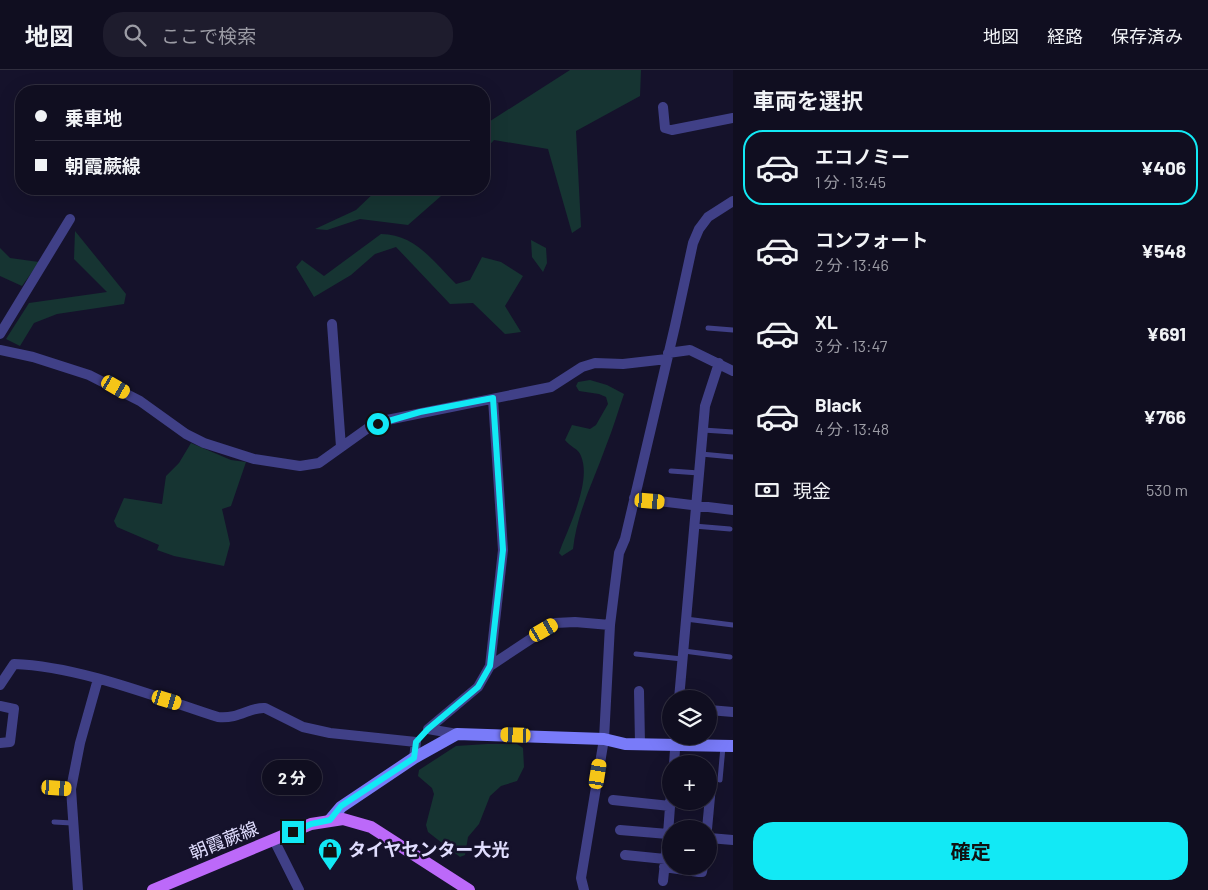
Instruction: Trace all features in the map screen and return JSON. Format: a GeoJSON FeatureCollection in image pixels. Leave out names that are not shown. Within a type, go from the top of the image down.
{"type":"FeatureCollection","features":[{"type":"Feature","properties":{"kind":"main road","name":"朝霞蕨線"},"geometry":{"type":"LineString","coordinates":[[153,890],[311,824],[330,820],[352,820],[371,827],[469,890]]}},
{"type":"Feature","properties":{"kind":"street"},"geometry":{"type":"LineString","coordinates":[[663,107],[665,128],[672,130],[733,118]]}},
{"type":"Feature","properties":{"kind":"street"},"geometry":{"type":"LineString","coordinates":[[584,890],[581,878],[604,739],[610,625],[618,553],[625,539],[693,243],[699,229],[708,217],[733,201]]}},
{"type":"Feature","properties":{"kind":"street"},"geometry":{"type":"LineString","coordinates":[[0,334],[70,219]]}},
{"type":"Feature","properties":{"kind":"street"},"geometry":{"type":"LineString","coordinates":[[332,324],[341,447]]}},
{"type":"Feature","properties":{"kind":"street"},"geometry":{"type":"LineString","coordinates":[[0,350],[33,357],[90,375],[140,400],[186,434],[204,443],[254,459],[300,466],[319,463],[368,428],[387,420],[551,387],[582,367],[595,363],[623,364],[690,350],[733,370]]}},
{"type":"Feature","properties":{"kind":"street"},"geometry":{"type":"LineString","coordinates":[[681,690],[705,406],[719,363]]}},
{"type":"Feature","properties":{"kind":"street"},"geometry":{"type":"LineString","coordinates":[[414,758],[416,742],[428,729],[478,687],[490,666],[503,550],[493,398]]}},
{"type":"Feature","properties":{"kind":"street"},"geometry":{"type":"LineString","coordinates":[[634,498],[733,510]]}},
{"type":"Feature","properties":{"kind":"street"},"geometry":{"type":"LineString","coordinates":[[490,666],[555,623],[575,622],[610,625]]}},
{"type":"Feature","properties":{"kind":"street"},"geometry":{"type":"LineString","coordinates":[[0,685],[14,664],[28,664],[98,679],[218,717],[241,716],[258,708],[265,708],[302,727],[416,742]]}},
{"type":"Feature","properties":{"kind":"street"},"geometry":{"type":"LineString","coordinates":[[78,890],[71,789],[80,742],[98,679]]}},
{"type":"Feature","properties":{"kind":"street"},"geometry":{"type":"LineString","coordinates":[[639,691],[640,744]]}},
{"type":"Feature","properties":{"kind":"street"},"geometry":{"type":"LineString","coordinates":[[0,706],[14,710],[10,742],[0,742]]}},
{"type":"Feature","properties":{"kind":"street"},"geometry":{"type":"LineString","coordinates":[[717,711],[733,712]]}},
{"type":"Feature","properties":{"kind":"street"},"geometry":{"type":"LineString","coordinates":[[428,729],[457,734],[604,739],[640,744],[662,742]]}},
{"type":"Feature","properties":{"kind":"street"},"geometry":{"type":"LineString","coordinates":[[330,820],[341,806],[414,758],[457,734]]}},
{"type":"Feature","properties":{"kind":"street"},"geometry":{"type":"LineString","coordinates":[[613,800],[662,805]]}},
{"type":"Feature","properties":{"kind":"street"},"geometry":{"type":"LineString","coordinates":[[620,830],[662,833]]}},
{"type":"Feature","properties":{"kind":"street"},"geometry":{"type":"LineString","coordinates":[[717,839],[733,840]]}},
{"type":"Feature","properties":{"kind":"street"},"geometry":{"type":"LineString","coordinates":[[274,840],[299,890]]}},
{"type":"Feature","properties":{"kind":"street"},"geometry":{"type":"LineString","coordinates":[[626,855],[662,862]]}},
{"type":"Feature","properties":{"kind":"street"},"geometry":{"type":"LineString","coordinates":[[663,881],[664,875]]}},
{"type":"Feature","properties":{"kind":"lane"},"geometry":{"type":"LineString","coordinates":[[708,328],[733,330]]}},
{"type":"Feature","properties":{"kind":"lane"},"geometry":{"type":"LineString","coordinates":[[703,430],[733,432]]}},
{"type":"Feature","properties":{"kind":"lane"},"geometry":{"type":"LineString","coordinates":[[700,454],[733,456]]}},
{"type":"Feature","properties":{"kind":"lane"},"geometry":{"type":"LineString","coordinates":[[671,471],[699,473]]}},
{"type":"Feature","properties":{"kind":"lane"},"geometry":{"type":"LineString","coordinates":[[694,526],[730,529]]}},
{"type":"Feature","properties":{"kind":"lane"},"geometry":{"type":"LineString","coordinates":[[686,619],[733,625]]}},
{"type":"Feature","properties":{"kind":"lane"},"geometry":{"type":"LineString","coordinates":[[636,654],[730,657]]}},
{"type":"Feature","properties":{"kind":"lane"},"geometry":{"type":"LineString","coordinates":[[720,780],[728,746]]}},
{"type":"Feature","properties":{"kind":"lane"},"geometry":{"type":"LineString","coordinates":[[43,787],[71,789]]}},
{"type":"Feature","properties":{"kind":"lane"},"geometry":{"type":"LineString","coordinates":[[54,822],[72,823]]}},
{"type":"Feature","properties":{"kind":"green space"},"geometry":{"type":"Polygon","coordinates":[[[570,70],[641,70],[640,96],[576,131],[581,227],[572,233],[548,149],[494,140],[490,144],[490,121],[570,70]]]}},
{"type":"Feature","properties":{"kind":"green space"},"geometry":{"type":"Polygon","coordinates":[[[372,195],[442,195],[408,225],[360,219],[327,230],[315,229],[356,210],[372,195]]]}},
{"type":"Feature","properties":{"kind":"green space"},"geometry":{"type":"Polygon","coordinates":[[[75,231],[126,294],[124,304],[57,314],[34,323],[20,346],[6,339],[29,303],[107,292],[74,259],[75,231]]]}},
{"type":"Feature","properties":{"kind":"green space"},"geometry":{"type":"Polygon","coordinates":[[[381,234],[393,235],[414,244],[432,259],[456,284],[470,280],[482,257],[501,262],[523,276],[505,306],[521,332],[505,334],[473,303],[450,304],[396,247],[375,254],[351,275],[314,297],[296,267],[302,260],[324,276],[381,234]]]}},
{"type":"Feature","properties":{"kind":"green space"},"geometry":{"type":"Polygon","coordinates":[[[531,240],[546,248],[547,263],[543,272],[532,257],[531,240]]]}},
{"type":"Feature","properties":{"kind":"green space"},"geometry":{"type":"Polygon","coordinates":[[[0,248],[10,258],[39,262],[22,286],[0,276],[0,248]]]}},
{"type":"Feature","properties":{"kind":"green space"},"geometry":{"type":"Polygon","coordinates":[[[590,380],[607,385],[624,394],[582,509],[573,549],[562,556],[559,553],[578,505],[584,467],[578,451],[565,440],[572,425],[590,429],[596,425],[608,404],[606,397],[579,391],[576,386],[578,382],[590,380]]]}},
{"type":"Feature","properties":{"kind":"green space"},"geometry":{"type":"Polygon","coordinates":[[[191,443],[231,460],[246,462],[231,506],[222,509],[230,544],[224,566],[174,556],[157,550],[159,545],[117,527],[114,521],[124,498],[162,504],[166,476],[179,463],[191,443]]]}},
{"type":"Feature","properties":{"kind":"green space"},"geometry":{"type":"Polygon","coordinates":[[[517,744],[523,748],[524,767],[517,781],[501,786],[490,796],[479,824],[468,837],[465,855],[460,857],[428,832],[426,825],[434,794],[432,788],[418,776],[419,770],[456,746],[517,744]]]}},
{"type":"Feature","properties":{"kind":"place","name":"タイヤセンター大光"},"geometry":{"type":"Point","coordinates":[330,871]}},
{"type":"Feature","properties":{"kind":"route"},"geometry":{"type":"LineString","coordinates":[[293,832],[311,824],[330,820],[341,806],[414,758],[416,742],[428,729],[478,687],[490,666],[503,550],[493,398],[420,412],[378,424]]}}]}
